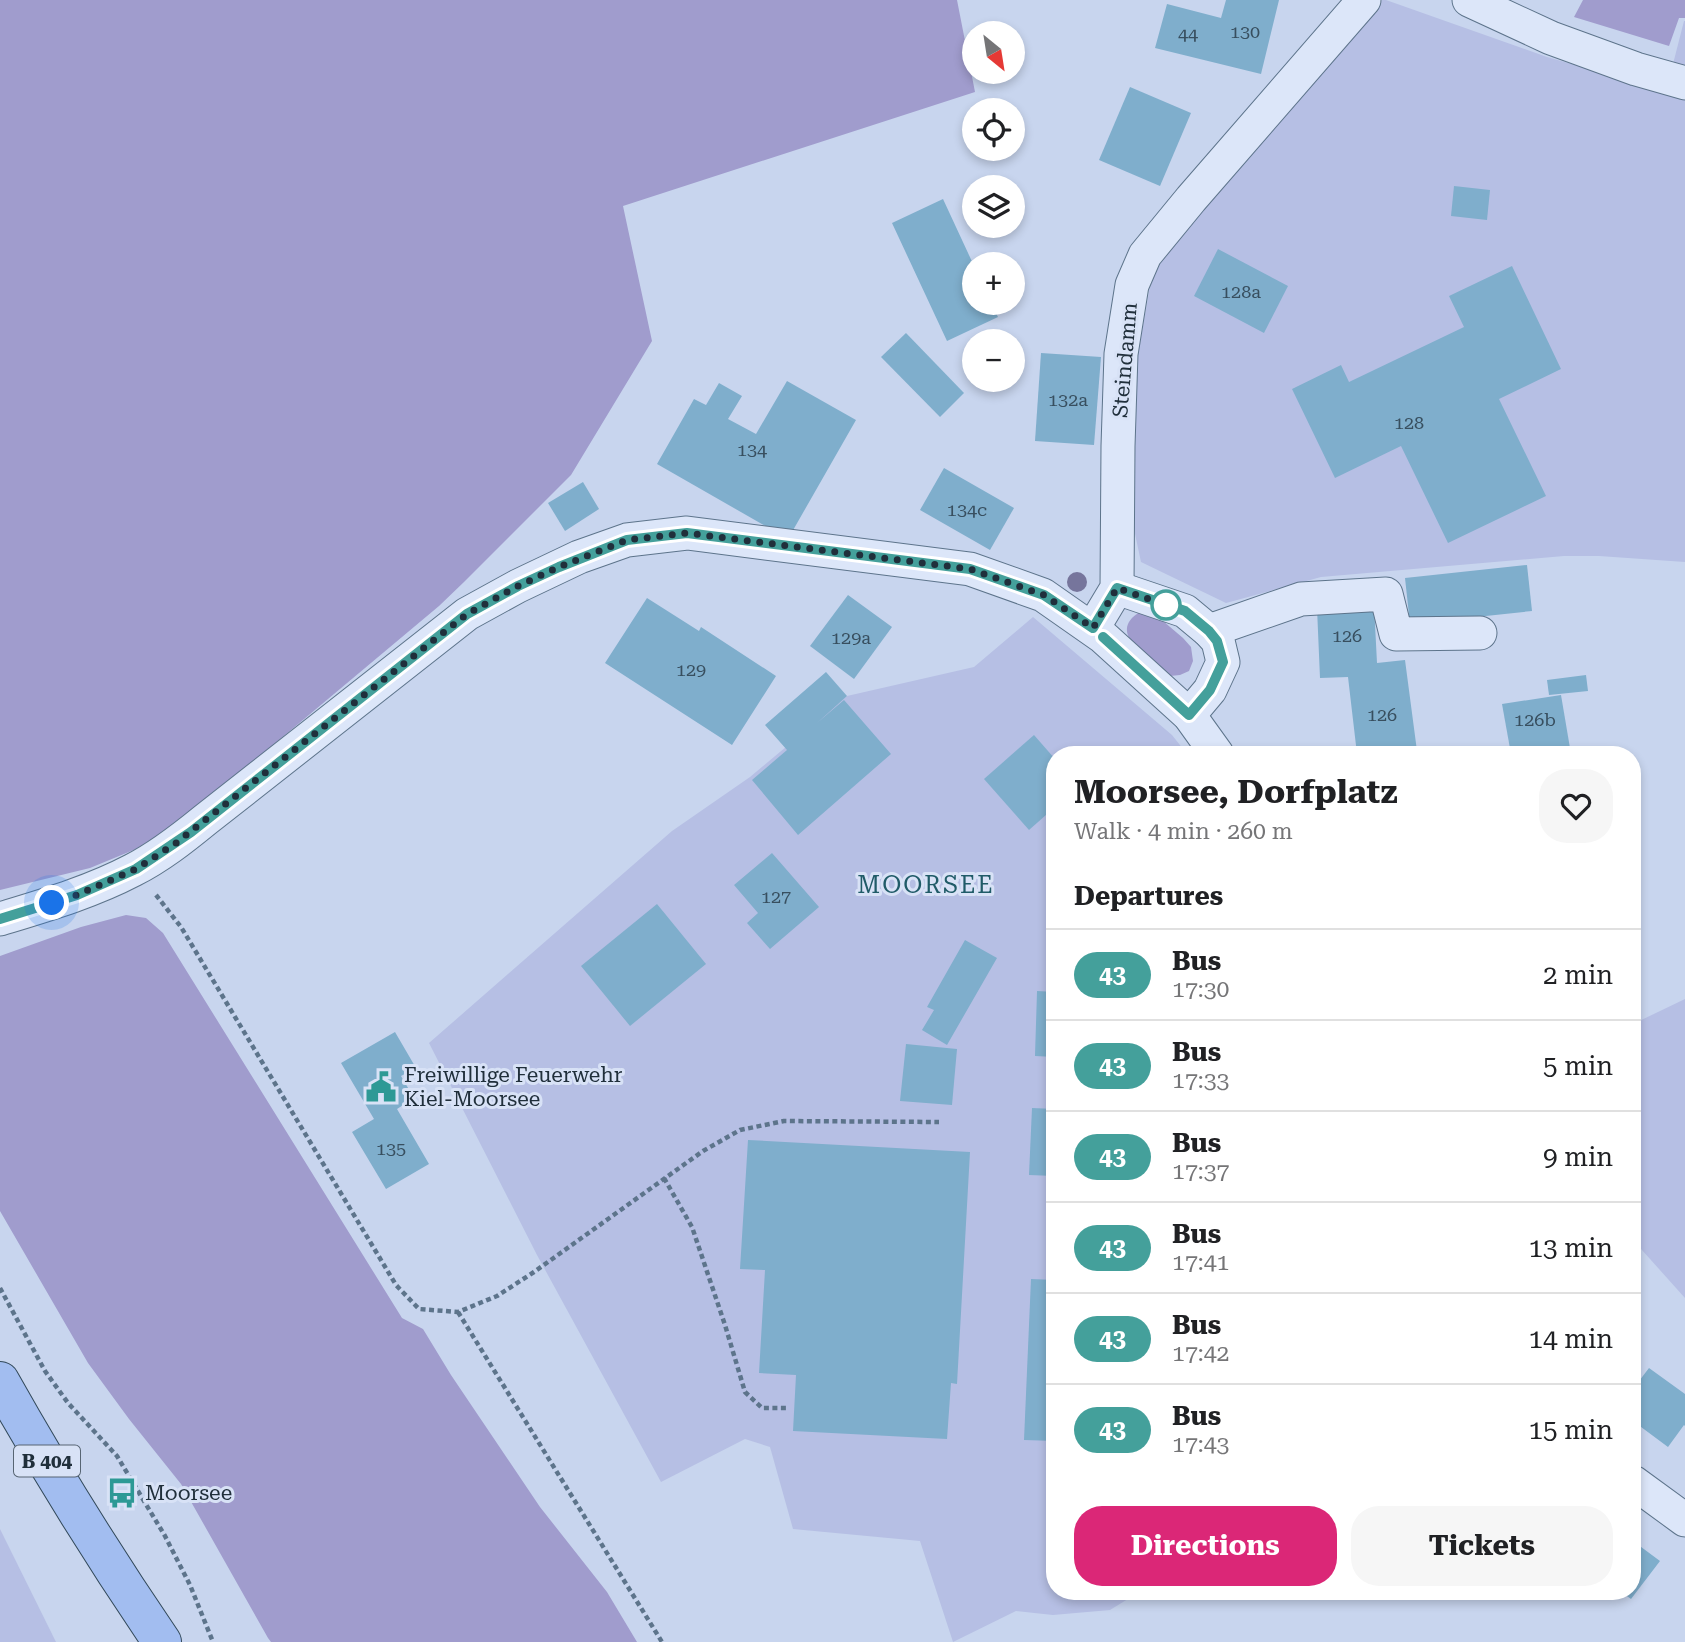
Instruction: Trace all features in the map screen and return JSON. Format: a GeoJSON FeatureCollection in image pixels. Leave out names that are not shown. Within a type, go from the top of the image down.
{"type":"FeatureCollection","features":[{"type":"Feature","properties":{"kind":"main road","name":"B 404"},"geometry":{"type":"LineString","coordinates":[[0,1381],[65,1491],[162,1642]]}},
{"type":"Feature","properties":{"kind":"street","name":"Steindamm"},"geometry":{"type":"LineString","coordinates":[[1117,588],[1122,354],[1132,285],[1145,255],[1364,0]]}},
{"type":"Feature","properties":{"kind":"street"},"geometry":{"type":"LineString","coordinates":[[1469,0],[1551,38],[1636,69],[1685,83]]}},
{"type":"Feature","properties":{"kind":"street"},"geometry":{"type":"LineString","coordinates":[[0,919],[77,895],[136,869],[176,843],[467,614],[579,557],[627,540],[687,533],[970,569],[1044,595],[1093,628],[1189,715],[1211,746]]}},
{"type":"Feature","properties":{"kind":"street"},"geometry":{"type":"LineString","coordinates":[[1093,628],[1117,588],[1185,611],[1209,631],[1217,641],[1223,662],[1210,690],[1189,715]]}},
{"type":"Feature","properties":{"kind":"street"},"geometry":{"type":"LineString","coordinates":[[1209,631],[1301,599],[1386,594],[1396,634],[1480,633]]}},
{"type":"Feature","properties":{"kind":"street"},"geometry":{"type":"LineString","coordinates":[[1641,1488],[1685,1520]]}},
{"type":"Feature","properties":{"kind":"path"},"geometry":{"type":"LineString","coordinates":[[136,869],[181,928],[396,1285],[419,1309],[458,1312],[497,1296],[703,1151],[740,1130],[784,1121],[939,1122]]}},
{"type":"Feature","properties":{"kind":"path"},"geometry":{"type":"LineString","coordinates":[[664,1178],[692,1227],[745,1392],[762,1408],[789,1408]]}},
{"type":"Feature","properties":{"kind":"path"},"geometry":{"type":"LineString","coordinates":[[0,1287],[46,1371],[68,1403],[117,1456],[131,1479],[190,1585],[213,1642]]}},
{"type":"Feature","properties":{"kind":"path"},"geometry":{"type":"LineString","coordinates":[[458,1312],[662,1642]]}},
{"type":"Feature","properties":{"kind":"shaded area"},"geometry":{"type":"Polygon","coordinates":[[[0,0],[957,0],[962,26],[962,84],[973,84],[975,92],[623,206],[652,341],[571,475],[439,606],[181,822],[136,849],[90,868],[0,890],[0,0]]]}},
{"type":"Feature","properties":{"kind":"shaded area"},"geometry":{"type":"Polygon","coordinates":[[[1382,0],[1547,57],[1685,96],[1685,562],[1564,556],[1321,577],[1226,603],[1141,562],[1131,515],[1138,355],[1150,286],[1165,252],[1382,0]]]}},
{"type":"Feature","properties":{"kind":"shaded area"},"geometry":{"type":"Polygon","coordinates":[[[1583,0],[1685,0],[1685,18],[1679,18],[1669,46],[1574,17],[1583,0]]]}},
{"type":"Feature","properties":{"kind":"shaded area"},"geometry":{"type":"Polygon","coordinates":[[[1685,21],[1685,69],[1673,64],[1685,21]]]}},
{"type":"Feature","properties":{"kind":"shaded area"},"geometry":{"type":"Polygon","coordinates":[[[1140,612],[1156,615],[1191,647],[1193,661],[1189,671],[1170,676],[1135,646],[1127,629],[1130,620],[1140,612]]]}},
{"type":"Feature","properties":{"kind":"shaded area"},"geometry":{"type":"Polygon","coordinates":[[[1033,617],[1172,735],[1181,746],[1046,746],[1046,1600],[1126,1600],[1110,1610],[1053,1615],[1016,1611],[953,1642],[920,1541],[793,1529],[770,1447],[745,1439],[661,1482],[537,1255],[429,1043],[672,831],[750,777],[847,696],[974,667],[1033,617]]]}},
{"type":"Feature","properties":{"kind":"shaded area"},"geometry":{"type":"Polygon","coordinates":[[[126,915],[146,918],[163,933],[402,1318],[423,1329],[540,1507],[607,1592],[637,1642],[271,1642],[268,1638],[181,1484],[88,1363],[0,1211],[0,956],[81,927],[126,915]]]}},
{"type":"Feature","properties":{"kind":"shaded area"},"geometry":{"type":"Polygon","coordinates":[[[1685,999],[1685,1298],[1641,1249],[1641,1020],[1685,999]]]}},
{"type":"Feature","properties":{"kind":"shaded area"},"geometry":{"type":"Polygon","coordinates":[[[0,1529],[56,1642],[0,1642],[0,1529]]]}},
{"type":"Feature","properties":{"kind":"building"},"geometry":{"type":"Polygon","coordinates":[[[1226,0],[1279,0],[1261,74],[1155,48],[1167,4],[1221,18],[1226,0]]]}},
{"type":"Feature","properties":{"kind":"building"},"geometry":{"type":"Polygon","coordinates":[[[1130,87],[1191,113],[1160,186],[1099,160],[1130,87]]]}},
{"type":"Feature","properties":{"kind":"building"},"geometry":{"type":"Polygon","coordinates":[[[1454,186],[1490,190],[1487,220],[1451,216],[1454,186]]]}},
{"type":"Feature","properties":{"kind":"building"},"geometry":{"type":"Polygon","coordinates":[[[943,199],[968,252],[962,252],[962,315],[998,317],[972,329],[962,329],[962,334],[947,341],[892,223],[943,199]]]}},
{"type":"Feature","properties":{"kind":"building"},"geometry":{"type":"Polygon","coordinates":[[[1218,249],[1288,286],[1264,333],[1194,296],[1218,249]]]}},
{"type":"Feature","properties":{"kind":"building"},"geometry":{"type":"Polygon","coordinates":[[[1512,266],[1561,369],[1499,399],[1546,496],[1448,543],[1401,446],[1335,478],[1292,389],[1341,365],[1349,382],[1464,327],[1449,296],[1512,266]]]}},
{"type":"Feature","properties":{"kind":"building"},"geometry":{"type":"Polygon","coordinates":[[[906,333],[964,393],[940,417],[881,357],[906,333]]]}},
{"type":"Feature","properties":{"kind":"building"},"geometry":{"type":"Polygon","coordinates":[[[1041,353],[1101,357],[1094,445],[1035,441],[1041,353]]]}},
{"type":"Feature","properties":{"kind":"building"},"geometry":{"type":"Polygon","coordinates":[[[787,381],[856,420],[788,539],[657,464],[694,399],[706,405],[719,383],[742,396],[728,419],[756,434],[787,381]]]}},
{"type":"Feature","properties":{"kind":"building"},"geometry":{"type":"Polygon","coordinates":[[[944,468],[1014,508],[990,550],[920,510],[944,468]]]}},
{"type":"Feature","properties":{"kind":"building"},"geometry":{"type":"Polygon","coordinates":[[[583,482],[599,509],[565,531],[548,503],[583,482]]]}},
{"type":"Feature","properties":{"kind":"building"},"geometry":{"type":"Polygon","coordinates":[[[1527,565],[1532,611],[1410,624],[1405,578],[1527,565]]]}},
{"type":"Feature","properties":{"kind":"building"},"geometry":{"type":"Polygon","coordinates":[[[848,595],[892,627],[854,679],[810,646],[848,595]]]}},
{"type":"Feature","properties":{"kind":"building"},"geometry":{"type":"Polygon","coordinates":[[[647,598],[699,631],[701,627],[776,676],[732,745],[605,663],[647,598]]]}},
{"type":"Feature","properties":{"kind":"building"},"geometry":{"type":"Polygon","coordinates":[[[1374,605],[1377,663],[1405,660],[1416,746],[1356,746],[1348,677],[1320,678],[1317,608],[1374,605]]]}},
{"type":"Feature","properties":{"kind":"building"},"geometry":{"type":"Polygon","coordinates":[[[826,672],[847,696],[817,723],[844,700],[891,754],[798,835],[752,780],[787,750],[765,725],[826,672]]]}},
{"type":"Feature","properties":{"kind":"building"},"geometry":{"type":"Polygon","coordinates":[[[1586,675],[1588,691],[1549,695],[1547,680],[1586,675]]]}},
{"type":"Feature","properties":{"kind":"building"},"geometry":{"type":"Polygon","coordinates":[[[1561,695],[1570,746],[1510,746],[1502,704],[1561,695]]]}},
{"type":"Feature","properties":{"kind":"building"},"geometry":{"type":"Polygon","coordinates":[[[1034,735],[1046,749],[1046,815],[1029,830],[984,779],[1034,735]]]}},
{"type":"Feature","properties":{"kind":"building"},"geometry":{"type":"Polygon","coordinates":[[[772,853],[819,907],[770,949],[747,923],[758,913],[734,885],[772,853]]]}},
{"type":"Feature","properties":{"kind":"building"},"geometry":{"type":"Polygon","coordinates":[[[657,904],[706,964],[630,1026],[581,966],[657,904]]]}},
{"type":"Feature","properties":{"kind":"building"},"geometry":{"type":"Polygon","coordinates":[[[965,940],[997,958],[947,1045],[922,1030],[934,1010],[927,1007],[965,940]]]}},
{"type":"Feature","properties":{"kind":"building"},"geometry":{"type":"Polygon","coordinates":[[[1037,991],[1046,992],[1046,1057],[1035,1056],[1037,991]]]}},
{"type":"Feature","properties":{"kind":"building"},"geometry":{"type":"Polygon","coordinates":[[[395,1032],[416,1068],[401,1076],[414,1098],[397,1109],[429,1164],[386,1189],[352,1132],[374,1119],[341,1063],[395,1032]]]}},
{"type":"Feature","properties":{"kind":"building"},"geometry":{"type":"Polygon","coordinates":[[[906,1044],[957,1049],[952,1105],[900,1101],[906,1044]]]}},
{"type":"Feature","properties":{"kind":"building"},"geometry":{"type":"Polygon","coordinates":[[[1032,1108],[1046,1109],[1046,1176],[1029,1175],[1032,1108]]]}},
{"type":"Feature","properties":{"kind":"building"},"geometry":{"type":"Polygon","coordinates":[[[748,1140],[970,1152],[957,1384],[951,1383],[947,1439],[793,1431],[796,1375],[759,1373],[765,1270],[740,1269],[748,1140]]]}},
{"type":"Feature","properties":{"kind":"building"},"geometry":{"type":"Polygon","coordinates":[[[1031,1279],[1046,1280],[1046,1441],[1024,1440],[1031,1279]]]}},
{"type":"Feature","properties":{"kind":"building"},"geometry":{"type":"Polygon","coordinates":[[[1649,1368],[1685,1394],[1685,1426],[1668,1447],[1641,1427],[1641,1378],[1649,1368]]]}},
{"type":"Feature","properties":{"kind":"building"},"geometry":{"type":"Polygon","coordinates":[[[1641,1547],[1660,1561],[1641,1586],[1641,1547]]]}},
{"type":"Feature","properties":{"kind":"bus line","name":"43"},"geometry":{"type":"LineString","coordinates":[[0,919],[77,895],[136,869],[191,832],[467,614],[579,557],[627,540],[687,533],[970,569],[1044,595],[1093,628],[1117,588],[1185,611],[1217,641],[1223,662],[1210,690],[1189,715],[1103,637]]}},
{"type":"Feature","properties":{"kind":"place","name":"Freiwillige Feuerwehr Kiel-Moorsee"},"geometry":{"type":"Point","coordinates":[381,1087]}},
{"type":"Feature","properties":{"kind":"place","name":"Moorsee"},"geometry":{"type":"Point","coordinates":[122,1493]}},
{"type":"Feature","properties":{"kind":"district","name":"MOORSEE"},"geometry":{"type":"Point","coordinates":[926,885]}},
{"type":"Feature","properties":{"kind":"route"},"geometry":{"type":"LineString","coordinates":[[52,903],[136,869],[176,843],[467,614],[579,557],[627,540],[687,533],[970,569],[1044,595],[1093,628],[1117,588],[1166,605]]}}]}
